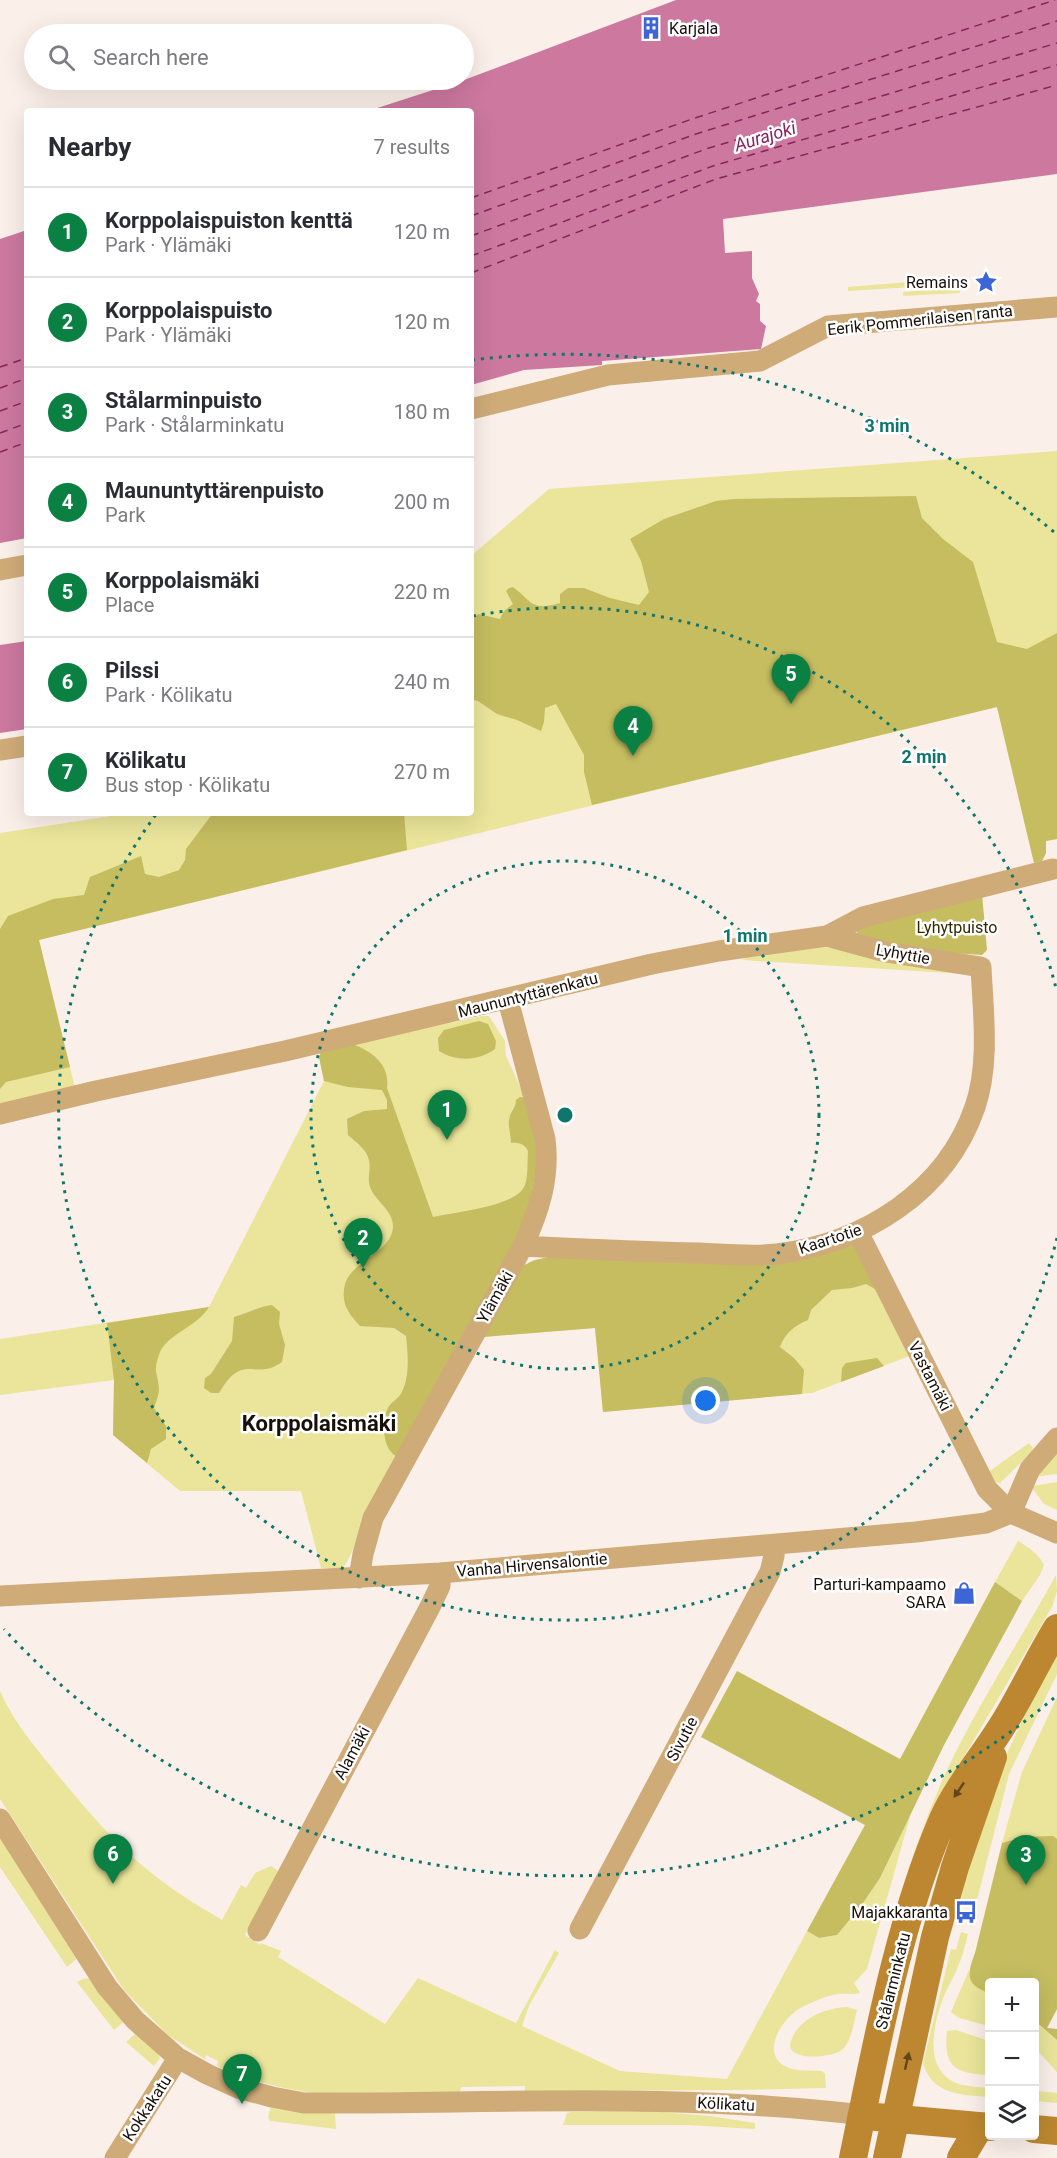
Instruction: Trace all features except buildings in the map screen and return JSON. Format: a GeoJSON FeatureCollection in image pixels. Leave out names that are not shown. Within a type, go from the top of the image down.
{"type":"FeatureCollection","features":[{"type":"Feature","properties":{"kind":"main road","name":"Stålarminkatu"},"geometry":{"type":"LineString","coordinates":[[853,2158],[902,1942],[922,1874],[954,1797],[1004,1724],[1057,1628]]}},
{"type":"Feature","properties":{"kind":"main road","name":"Stålarminkatu"},"geometry":{"type":"LineString","coordinates":[[887,2158],[935,1937],[955,1867],[1004,1724]]}},
{"type":"Feature","properties":{"kind":"main road"},"geometry":{"type":"LineString","coordinates":[[862,2115],[985,2127]]}},
{"type":"Feature","properties":{"kind":"main road"},"geometry":{"type":"LineString","coordinates":[[961,2158],[985,2127]]}},
{"type":"Feature","properties":{"kind":"main road"},"geometry":{"type":"LineString","coordinates":[[1039,2129],[1057,2131]]}},
{"type":"Feature","properties":{"kind":"street","name":"Eerik Pommerilaisen ranta"},"geometry":{"type":"LineString","coordinates":[[474,408],[608,375],[760,361],[828,326],[1057,307]]}},
{"type":"Feature","properties":{"kind":"street"},"geometry":{"type":"LineString","coordinates":[[0,570],[24,566]]}},
{"type":"Feature","properties":{"kind":"street"},"geometry":{"type":"LineString","coordinates":[[0,750],[24,746]]}},
{"type":"Feature","properties":{"kind":"street","name":"Maununtyttärenkatu"},"geometry":{"type":"LineString","coordinates":[[0,1114],[96,1091],[285,1052],[652,964],[708,953],[827,936],[863,917],[1053,869]]}},
{"type":"Feature","properties":{"kind":"street","name":"Lyhyttie"},"geometry":{"type":"LineString","coordinates":[[827,936],[886,952],[981,967]]}},
{"type":"Feature","properties":{"kind":"street","name":"Kaartotie"},"geometry":{"type":"LineString","coordinates":[[523,1246],[776,1254],[806,1248],[858,1232],[897,1209],[920,1190],[949,1157],[976,1106],[983,1068],[981,967]]}},
{"type":"Feature","properties":{"kind":"street","name":"Ylämäki"},"geometry":{"type":"LineString","coordinates":[[359,1578],[373,1518],[523,1246],[542,1199],[548,1157],[542,1122],[508,1000]]}},
{"type":"Feature","properties":{"kind":"street","name":"Vastamäki"},"geometry":{"type":"LineString","coordinates":[[858,1232],[987,1489],[1011,1513]]}},
{"type":"Feature","properties":{"kind":"street"},"geometry":{"type":"LineString","coordinates":[[1057,1438],[1030,1469],[1011,1513],[1057,1533]]}},
{"type":"Feature","properties":{"kind":"street","name":"Vanha Hirvensalontie"},"geometry":{"type":"LineString","coordinates":[[0,1596],[440,1573],[775,1545],[986,1523],[1011,1513]]}},
{"type":"Feature","properties":{"kind":"street","name":"Sivutie"},"geometry":{"type":"LineString","coordinates":[[580,1929],[770,1572],[775,1545]]}},
{"type":"Feature","properties":{"kind":"street","name":"Alamäki"},"geometry":{"type":"LineString","coordinates":[[258,1931],[430,1607],[440,1586],[440,1573]]}},
{"type":"Feature","properties":{"kind":"street","name":"Kölikatu"},"geometry":{"type":"LineString","coordinates":[[0,1820],[107,1987],[135,2020],[178,2058],[238,2088],[304,2103],[674,2101],[743,2104],[862,2115]]}},
{"type":"Feature","properties":{"kind":"street","name":"Kokkakatu"},"geometry":{"type":"LineString","coordinates":[[115,2158],[178,2058]]}},
{"type":"Feature","properties":{"kind":"shaded area"},"geometry":{"type":"Polygon","coordinates":[[[959,278],[959,284],[848,291],[848,287],[959,278]]]}},
{"type":"Feature","properties":{"kind":"shaded area"},"geometry":{"type":"Polygon","coordinates":[[[960,288],[960,293],[903,296],[903,292],[960,288]]]}},
{"type":"Feature","properties":{"kind":"shaded area"},"geometry":{"type":"Polygon","coordinates":[[[1057,451],[1057,839],[1046,841],[1046,853],[1042,861],[1034,863],[997,707],[39,940],[75,1088],[0,1106],[0,833],[111,816],[474,816],[474,553],[549,489],[1057,451]]]}},
{"type":"Feature","properties":{"kind":"shaded area"},"geometry":{"type":"Polygon","coordinates":[[[824,947],[964,974],[742,960],[749,956],[824,947]]]}},
{"type":"Feature","properties":{"kind":"shaded area"},"geometry":{"type":"Polygon","coordinates":[[[489,1016],[505,1041],[506,1056],[523,1093],[537,1167],[346,1564],[342,1568],[321,1568],[301,1491],[180,1491],[113,1435],[114,1380],[0,1395],[0,1339],[209,1307],[324,1081],[319,1057],[359,1046],[353,1044],[489,1016]]]}},
{"type":"Feature","properties":{"kind":"shaded area"},"geometry":{"type":"Polygon","coordinates":[[[857,1245],[912,1355],[812,1393],[603,1412],[595,1328],[483,1337],[529,1262],[535,1260],[857,1245]]]}},
{"type":"Feature","properties":{"kind":"shaded area"},"geometry":{"type":"Polygon","coordinates":[[[1029,1443],[1033,1448],[1032,1452],[1000,1483],[994,1482],[987,1473],[1029,1443]]]}},
{"type":"Feature","properties":{"kind":"shaded area"},"geometry":{"type":"Polygon","coordinates":[[[1057,1449],[1057,1474],[1034,1477],[1057,1449]]]}},
{"type":"Feature","properties":{"kind":"shaded area"},"geometry":{"type":"Polygon","coordinates":[[[1057,1482],[1057,1510],[1044,1504],[1032,1488],[1057,1482]]]}},
{"type":"Feature","properties":{"kind":"shaded area"},"geometry":{"type":"Polygon","coordinates":[[[1018,1541],[1036,1554],[1044,1565],[1040,1575],[1022,1601],[995,1582],[1018,1541]]]}},
{"type":"Feature","properties":{"kind":"shaded area"},"geometry":{"type":"Polygon","coordinates":[[[1056,1575],[1057,1591],[1052,1607],[955,1772],[894,1931],[890,1930],[930,1809],[947,1770],[972,1720],[1056,1575]]]}},
{"type":"Feature","properties":{"kind":"shaded area"},"geometry":{"type":"Polygon","coordinates":[[[1057,1653],[1057,1674],[1009,1774],[976,1904],[961,1902],[976,1837],[998,1773],[1057,1653]]]}},
{"type":"Feature","properties":{"kind":"shaded area"},"geometry":{"type":"Polygon","coordinates":[[[0,1691],[26,1735],[101,1825],[136,1860],[185,1897],[222,1920],[241,1885],[246,1888],[255,1873],[271,1866],[277,1870],[278,1873],[245,1935],[260,1945],[261,1943],[281,1951],[278,1957],[385,2024],[418,1978],[516,2023],[555,1950],[559,1953],[529,2006],[522,2026],[620,2071],[727,2079],[807,1931],[819,1938],[837,1935],[880,1878],[911,1813],[867,1969],[854,1983],[860,1993],[833,1995],[802,2007],[788,2018],[774,2044],[774,2052],[778,2060],[785,2066],[798,2070],[822,2071],[825,2074],[826,2088],[525,2091],[525,2086],[461,2087],[460,2092],[316,2093],[265,2083],[217,2066],[218,2061],[206,2055],[205,2059],[168,2035],[124,1990],[0,1799],[0,1691]]]}},
{"type":"Feature","properties":{"kind":"shaded area"},"geometry":{"type":"Polygon","coordinates":[[[1057,1697],[1057,2009],[1047,2028],[1057,2029],[1046,2028],[1039,1999],[1039,1978],[1034,1978],[1002,1843],[1022,1772],[1057,1697]]]}},
{"type":"Feature","properties":{"kind":"shaded area"},"geometry":{"type":"Polygon","coordinates":[[[0,1836],[79,1957],[67,1967],[0,1867],[0,1836]]]}},
{"type":"Feature","properties":{"kind":"shaded area"},"geometry":{"type":"Polygon","coordinates":[[[961,1932],[968,1934],[959,1965],[940,2008],[934,2032],[935,2055],[944,2075],[962,2085],[985,2088],[985,2097],[959,2094],[941,2087],[927,2074],[923,2063],[951,1949],[956,1950],[961,1932]]]}},
{"type":"Feature","properties":{"kind":"shaded area"},"geometry":{"type":"Polygon","coordinates":[[[969,1970],[971,1978],[985,1991],[985,2025],[959,2018],[951,2012],[969,1970]]]}},
{"type":"Feature","properties":{"kind":"shaded area"},"geometry":{"type":"Polygon","coordinates":[[[92,1978],[125,2021],[114,2030],[77,1982],[92,1978]]]}},
{"type":"Feature","properties":{"kind":"shaded area"},"geometry":{"type":"Polygon","coordinates":[[[847,2007],[857,2010],[851,2036],[839,2052],[808,2056],[795,2053],[791,2049],[790,2044],[797,2029],[809,2019],[831,2009],[847,2007]]]}},
{"type":"Feature","properties":{"kind":"shaded area"},"geometry":{"type":"Polygon","coordinates":[[[1039,2025],[1057,2040],[1057,2072],[1039,2052],[1039,2025]]]}},
{"type":"Feature","properties":{"kind":"shaded area"},"geometry":{"type":"Polygon","coordinates":[[[956,2030],[985,2040],[985,2074],[960,2070],[954,2066],[947,2053],[947,2031],[956,2030]]]}},
{"type":"Feature","properties":{"kind":"shaded area"},"geometry":{"type":"Polygon","coordinates":[[[136,2033],[158,2054],[160,2058],[154,2066],[126,2042],[136,2033]]]}},
{"type":"Feature","properties":{"kind":"shaded area"},"geometry":{"type":"Polygon","coordinates":[[[1039,2091],[1057,2093],[1057,2103],[1039,2101],[1039,2091]]]}},
{"type":"Feature","properties":{"kind":"shaded area"},"geometry":{"type":"Polygon","coordinates":[[[271,2106],[335,2114],[336,2129],[270,2121],[268,2117],[271,2106]]]}},
{"type":"Feature","properties":{"kind":"shaded area"},"geometry":{"type":"Polygon","coordinates":[[[639,2110],[710,2116],[755,2123],[755,2129],[686,2125],[563,2125],[567,2113],[571,2112],[639,2110]]]}},
{"type":"Feature","properties":{"kind":"green space"},"geometry":{"type":"Polygon","coordinates":[[[916,496],[922,518],[943,539],[973,562],[997,642],[1027,649],[1057,633],[1057,839],[1046,841],[1046,853],[1042,861],[1034,863],[997,707],[592,805],[584,772],[584,755],[556,704],[545,708],[541,731],[497,714],[474,700],[474,618],[478,614],[500,619],[504,611],[513,604],[506,591],[509,588],[513,587],[538,606],[560,603],[560,594],[568,588],[584,588],[610,598],[639,605],[649,592],[641,561],[630,539],[664,519],[716,501],[916,496]]]}},
{"type":"Feature","properties":{"kind":"green space"},"geometry":{"type":"Polygon","coordinates":[[[211,816],[404,816],[407,850],[39,940],[70,1067],[6,1082],[0,1089],[0,929],[8,916],[53,899],[84,895],[90,877],[141,856],[145,874],[159,877],[179,870],[185,860],[186,849],[211,816]]]}},
{"type":"Feature","properties":{"kind":"green space","name":"Lyhytpuisto"},"geometry":{"type":"Polygon","coordinates":[[[982,894],[987,950],[982,955],[888,946],[857,934],[858,926],[982,894]]]}},
{"type":"Feature","properties":{"kind":"green space"},"geometry":{"type":"Polygon","coordinates":[[[479,1021],[488,1024],[496,1041],[495,1049],[482,1056],[467,1059],[446,1055],[439,1051],[438,1038],[444,1030],[479,1021]]]}},
{"type":"Feature","properties":{"kind":"green space"},"geometry":{"type":"Polygon","coordinates":[[[353,1044],[373,1055],[383,1066],[387,1088],[433,1217],[495,1204],[507,1200],[523,1189],[527,1176],[528,1151],[521,1144],[511,1143],[509,1123],[516,1100],[520,1097],[525,1098],[540,1146],[527,1221],[396,1456],[388,1447],[384,1426],[389,1406],[401,1394],[405,1385],[408,1357],[406,1336],[394,1328],[360,1326],[344,1301],[344,1290],[352,1272],[385,1245],[393,1227],[391,1216],[372,1192],[368,1156],[361,1146],[348,1135],[347,1119],[364,1111],[387,1109],[387,1100],[382,1090],[348,1087],[324,1081],[319,1057],[321,1052],[353,1044]]]}},
{"type":"Feature","properties":{"kind":"green space"},"geometry":{"type":"Polygon","coordinates":[[[857,1245],[877,1287],[875,1289],[866,1284],[832,1290],[811,1310],[808,1320],[794,1327],[787,1334],[780,1347],[804,1370],[802,1394],[603,1412],[595,1328],[483,1337],[522,1266],[535,1260],[558,1255],[857,1245]]]}},
{"type":"Feature","properties":{"kind":"green space"},"geometry":{"type":"Polygon","coordinates":[[[272,1305],[280,1312],[279,1324],[285,1345],[282,1362],[269,1368],[239,1371],[230,1378],[219,1393],[211,1393],[204,1388],[205,1378],[211,1374],[232,1341],[234,1317],[272,1305]]]}},
{"type":"Feature","properties":{"kind":"green space"},"geometry":{"type":"Polygon","coordinates":[[[209,1307],[198,1320],[164,1345],[160,1352],[156,1368],[159,1391],[154,1408],[166,1426],[166,1439],[151,1449],[147,1463],[113,1435],[114,1380],[107,1323],[209,1307]]]}},
{"type":"Feature","properties":{"kind":"green space"},"geometry":{"type":"Polygon","coordinates":[[[877,1358],[884,1366],[841,1382],[842,1368],[846,1363],[877,1358]]]}},
{"type":"Feature","properties":{"kind":"green space"},"geometry":{"type":"Polygon","coordinates":[[[995,1582],[1022,1601],[944,1745],[880,1878],[837,1935],[819,1938],[807,1931],[865,1825],[701,1737],[737,1671],[900,1759],[995,1582]]]}},
{"type":"Feature","properties":{"kind":"green space"},"geometry":{"type":"Polygon","coordinates":[[[1053,1836],[1057,1839],[1057,2009],[1047,2028],[1057,2029],[1057,2040],[1039,2024],[1039,1978],[985,1978],[985,1992],[976,1986],[970,1978],[970,1967],[1002,1843],[1024,1837],[1053,1836]]]}},
{"type":"Feature","properties":{"kind":"water","name":"Aurajoki"},"geometry":{"type":"Polygon","coordinates":[[[676,0],[1057,0],[1057,174],[723,219],[725,253],[752,251],[752,278],[759,294],[756,301],[760,304],[760,321],[766,326],[761,349],[602,361],[602,365],[524,370],[474,384],[474,108],[377,108],[433,90],[474,90],[474,76],[676,0]]]}},
{"type":"Feature","properties":{"kind":"water"},"geometry":{"type":"Polygon","coordinates":[[[24,231],[24,539],[0,543],[0,239],[24,231]]]}},
{"type":"Feature","properties":{"kind":"water"},"geometry":{"type":"Polygon","coordinates":[[[24,641],[24,729],[0,733],[0,645],[24,641]]]}},
{"type":"Feature","properties":{"kind":"ferry route"},"geometry":{"type":"LineString","coordinates":[[474,197],[692,119],[1055,0]]}},
{"type":"Feature","properties":{"kind":"ferry route"},"geometry":{"type":"LineString","coordinates":[[474,215],[696,134],[1057,21]]}},
{"type":"Feature","properties":{"kind":"ferry route"},"geometry":{"type":"LineString","coordinates":[[474,235],[706,149],[1057,43]]}},
{"type":"Feature","properties":{"kind":"ferry route"},"geometry":{"type":"LineString","coordinates":[[474,255],[713,166],[1057,65]]}},
{"type":"Feature","properties":{"kind":"ferry route"},"geometry":{"type":"LineString","coordinates":[[474,272],[716,179],[1057,85]]}},
{"type":"Feature","properties":{"kind":"ferry route"},"geometry":{"type":"LineString","coordinates":[[0,367],[24,359]]}},
{"type":"Feature","properties":{"kind":"ferry route"},"geometry":{"type":"LineString","coordinates":[[0,388],[24,379]]}},
{"type":"Feature","properties":{"kind":"ferry route"},"geometry":{"type":"LineString","coordinates":[[0,411],[24,402]]}},
{"type":"Feature","properties":{"kind":"ferry route"},"geometry":{"type":"LineString","coordinates":[[0,433],[24,424]]}},
{"type":"Feature","properties":{"kind":"ferry route"},"geometry":{"type":"LineString","coordinates":[[0,452],[24,443]]}},
{"type":"Feature","properties":{"kind":"place","name":"Karjala"},"geometry":{"type":"Point","coordinates":[651,28]}},
{"type":"Feature","properties":{"kind":"place","name":"Remains"},"geometry":{"type":"Point","coordinates":[986,282]}},
{"type":"Feature","properties":{"kind":"place","name":"Korppolaismäki"},"geometry":{"type":"Point","coordinates":[791,704]}},
{"type":"Feature","properties":{"kind":"place","name":"Maununtyttärenpuisto"},"geometry":{"type":"Point","coordinates":[633,756]}},
{"type":"Feature","properties":{"kind":"place","name":"Korppolaispuiston kenttä"},"geometry":{"type":"Point","coordinates":[447,1140]}},
{"type":"Feature","properties":{"kind":"place","name":"Korppolaispuisto"},"geometry":{"type":"Point","coordinates":[363,1268]}},
{"type":"Feature","properties":{"kind":"place","name":"Parturi-kampaamo SARA"},"geometry":{"type":"Point","coordinates":[964,1593]}},
{"type":"Feature","properties":{"kind":"place","name":"Pilssi"},"geometry":{"type":"Point","coordinates":[113,1884]}},
{"type":"Feature","properties":{"kind":"place","name":"Stålarminpuisto"},"geometry":{"type":"Point","coordinates":[1026,1885]}},
{"type":"Feature","properties":{"kind":"place","name":"Majakkaranta"},"geometry":{"type":"Point","coordinates":[966,1912]}},
{"type":"Feature","properties":{"kind":"place","name":"Kölikatu"},"geometry":{"type":"Point","coordinates":[242,2104]}},
{"type":"Feature","properties":{"kind":"district","name":"Korppolaismäki"},"geometry":{"type":"Point","coordinates":[319,1423]}}]}
